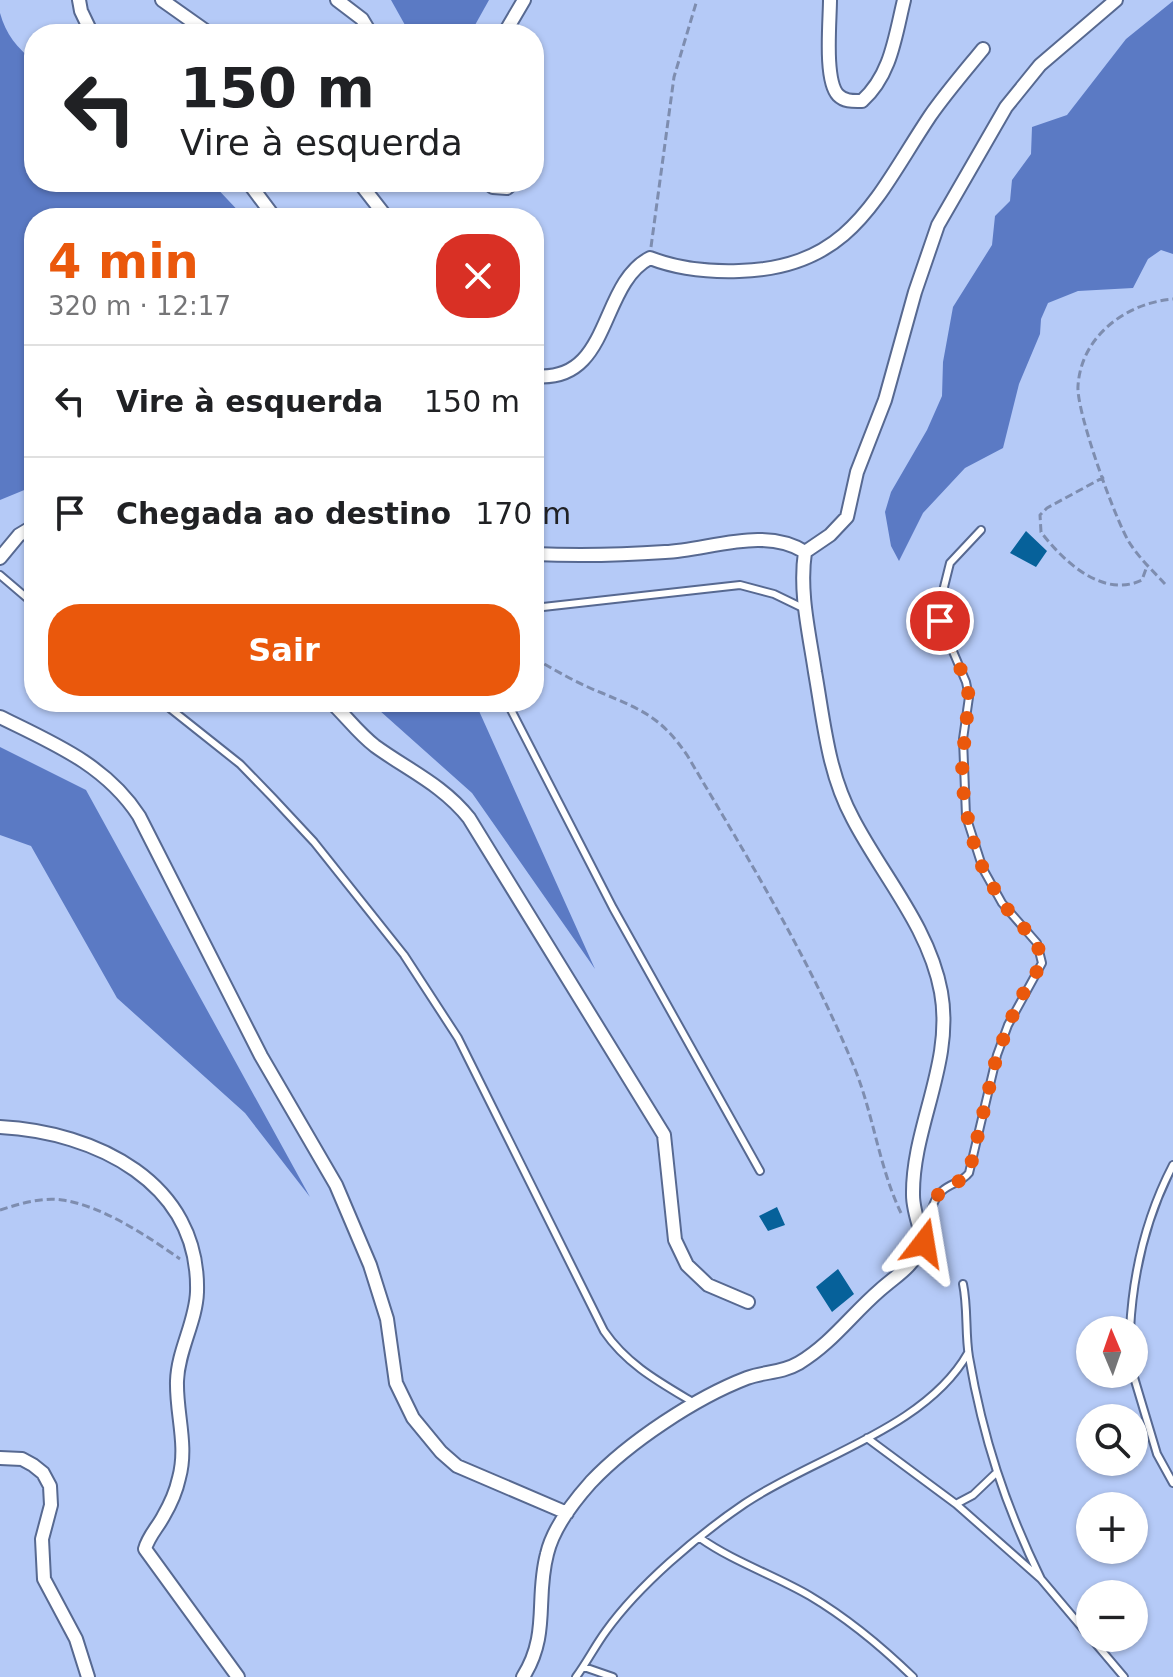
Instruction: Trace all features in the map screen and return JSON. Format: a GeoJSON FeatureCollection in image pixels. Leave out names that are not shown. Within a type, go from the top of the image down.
{"type":"FeatureCollection","features":[{"type":"Feature","properties":{"kind":"street"},"geometry":{"type":"LineString","coordinates":[[79,0],[87,24]]}},
{"type":"Feature","properties":{"kind":"street"},"geometry":{"type":"LineString","coordinates":[[162,0],[196,24]]}},
{"type":"Feature","properties":{"kind":"street"},"geometry":{"type":"LineString","coordinates":[[337,0],[365,24]]}},
{"type":"Feature","properties":{"kind":"street"},"geometry":{"type":"LineString","coordinates":[[510,24],[524,0]]}},
{"type":"Feature","properties":{"kind":"street"},"geometry":{"type":"LineString","coordinates":[[830,0],[831,79],[837,94],[848,101],[862,101],[881,80],[904,0]]}},
{"type":"Feature","properties":{"kind":"street"},"geometry":{"type":"LineString","coordinates":[[523,1677],[540,1640],[546,1555],[567,1513],[599,1474],[696,1404],[751,1376],[771,1375],[799,1363],[840,1333],[879,1291],[907,1270],[924,1243],[913,1199],[914,1179],[938,1077],[943,1020],[941,993],[916,926],[854,821],[835,779],[805,609],[802,575],[805,552],[830,535],[847,517],[857,472],[885,400],[915,292],[938,225],[1015,96],[1040,65],[1116,0]]}},
{"type":"Feature","properties":{"kind":"street"},"geometry":{"type":"LineString","coordinates":[[544,377],[557,378],[574,369],[600,336],[629,278],[639,264],[650,258],[693,269],[762,271],[800,263],[824,252],[858,222],[894,176],[931,115],[983,49]]}},
{"type":"Feature","properties":{"kind":"street"},"geometry":{"type":"LineString","coordinates":[[367,192],[379,208]]}},
{"type":"Feature","properties":{"kind":"street"},"geometry":{"type":"LineString","coordinates":[[0,558],[24,532]]}},
{"type":"Feature","properties":{"kind":"street"},"geometry":{"type":"LineString","coordinates":[[544,554],[667,552],[768,540],[794,545],[805,552]]}},
{"type":"Feature","properties":{"kind":"street"},"geometry":{"type":"LineString","coordinates":[[341,712],[372,744],[437,786],[469,818],[664,1135],[675,1240],[687,1265],[708,1285],[748,1302]]}},
{"type":"Feature","properties":{"kind":"street"},"geometry":{"type":"LineString","coordinates":[[0,717],[81,758],[112,781],[139,816],[261,1056],[336,1185],[370,1265],[387,1319],[396,1383],[413,1418],[457,1466],[567,1513]]}},
{"type":"Feature","properties":{"kind":"street"},"geometry":{"type":"LineString","coordinates":[[0,1127],[54,1134],[109,1154],[138,1170],[160,1188],[178,1215],[189,1242],[196,1275],[194,1311],[177,1380],[183,1438],[181,1474],[173,1497],[145,1549],[238,1677]]}},
{"type":"Feature","properties":{"kind":"street"},"geometry":{"type":"LineString","coordinates":[[0,1458],[22,1459],[33,1465],[43,1473],[50,1486],[51,1505],[42,1539],[44,1579],[76,1639],[88,1677]]}},
{"type":"Feature","properties":{"kind":"lane"},"geometry":{"type":"LineString","coordinates":[[924,1243],[934,1203],[941,1192],[962,1181],[969,1173],[1004,1035],[1018,1002],[1042,963],[1037,943],[1002,903],[983,869],[964,800],[963,739],[969,697],[966,682],[940,621],[939,607],[950,563],[981,530]]}},
{"type":"Feature","properties":{"kind":"lane"},"geometry":{"type":"LineString","coordinates":[[0,575],[24,595]]}},
{"type":"Feature","properties":{"kind":"lane"},"geometry":{"type":"LineString","coordinates":[[544,607],[740,585],[774,594],[805,609]]}},
{"type":"Feature","properties":{"kind":"lane"},"geometry":{"type":"LineString","coordinates":[[175,712],[240,764],[273,798],[314,842],[404,955],[458,1038],[604,1331],[629,1361],[696,1404]]}},
{"type":"Feature","properties":{"kind":"lane"},"geometry":{"type":"LineString","coordinates":[[512,712],[613,908],[760,1171]]}},
{"type":"Feature","properties":{"kind":"lane"},"geometry":{"type":"LineString","coordinates":[[1132,1316],[1140,1248],[1151,1211],[1173,1165]]}},
{"type":"Feature","properties":{"kind":"lane"},"geometry":{"type":"LineString","coordinates":[[963,1284],[968,1309],[968,1353],[995,1474],[1041,1579]]}},
{"type":"Feature","properties":{"kind":"lane"},"geometry":{"type":"LineString","coordinates":[[576,1677],[607,1630],[700,1538],[744,1504],[783,1480],[867,1438],[916,1407],[952,1375],[968,1353]]}},
{"type":"Feature","properties":{"kind":"lane"},"geometry":{"type":"LineString","coordinates":[[1137,1388],[1157,1454],[1173,1483]]}},
{"type":"Feature","properties":{"kind":"lane"},"geometry":{"type":"LineString","coordinates":[[867,1438],[956,1504],[1041,1579],[1076,1621]]}},
{"type":"Feature","properties":{"kind":"lane"},"geometry":{"type":"LineString","coordinates":[[956,1504],[973,1495],[995,1474]]}},
{"type":"Feature","properties":{"kind":"lane"},"geometry":{"type":"LineString","coordinates":[[700,1538],[811,1596],[855,1627],[913,1677]]}},
{"type":"Feature","properties":{"kind":"lane"},"geometry":{"type":"LineString","coordinates":[[1102,1652],[1124,1677]]}},
{"type":"Feature","properties":{"kind":"lane"},"geometry":{"type":"LineString","coordinates":[[584,1667],[613,1677]]}},
{"type":"Feature","properties":{"kind":"path"},"geometry":{"type":"LineString","coordinates":[[650,258],[674,77],[697,0]]}},
{"type":"Feature","properties":{"kind":"path"},"geometry":{"type":"LineString","coordinates":[[1165,584],[1129,542],[1079,409],[1078,383],[1099,331],[1127,312],[1160,300],[1173,299]]}},
{"type":"Feature","properties":{"kind":"path"},"geometry":{"type":"LineString","coordinates":[[1104,477],[1047,508],[1040,515],[1041,532],[1091,579],[1132,585],[1142,580],[1148,565]]}},
{"type":"Feature","properties":{"kind":"path"},"geometry":{"type":"LineString","coordinates":[[544,663],[651,714],[671,732],[687,755],[788,927],[815,981],[853,1064],[904,1219]]}},
{"type":"Feature","properties":{"kind":"path"},"geometry":{"type":"LineString","coordinates":[[0,1210],[43,1200],[73,1202],[106,1215],[155,1242],[184,1262],[196,1275]]}},
{"type":"Feature","properties":{"kind":"water"},"geometry":{"type":"Polygon","coordinates":[[[391,0],[489,0],[476,24],[404,24],[391,0]]]}},
{"type":"Feature","properties":{"kind":"water"},"geometry":{"type":"Polygon","coordinates":[[[1173,1],[1173,254],[1161,250],[1148,259],[1133,288],[1078,291],[1048,303],[1041,319],[1040,334],[1019,384],[1003,448],[965,468],[923,513],[899,561],[891,546],[885,512],[891,492],[927,430],[942,396],[943,362],[953,307],[992,245],[995,216],[1010,201],[1012,180],[1031,154],[1032,127],[1067,115],[1126,39],[1173,1]]]}},
{"type":"Feature","properties":{"kind":"water"},"geometry":{"type":"Polygon","coordinates":[[[0,13],[5,28],[24,53],[24,192],[220,192],[236,208],[24,208],[24,490],[0,500],[0,13]]]}},
{"type":"Feature","properties":{"kind":"water"},"geometry":{"type":"Polygon","coordinates":[[[381,712],[479,712],[595,969],[472,793],[381,712]]]}},
{"type":"Feature","properties":{"kind":"water"},"geometry":{"type":"Polygon","coordinates":[[[0,747],[86,790],[310,1197],[245,1113],[117,998],[31,846],[0,835],[0,747]]]}},
{"type":"Feature","properties":{"kind":"building"},"geometry":{"type":"Polygon","coordinates":[[[1026,531],[1047,551],[1036,567],[1010,553],[1026,531]]]}},
{"type":"Feature","properties":{"kind":"building"},"geometry":{"type":"Polygon","coordinates":[[[777,1207],[785,1225],[768,1231],[759,1216],[777,1207]]]}},
{"type":"Feature","properties":{"kind":"building"},"geometry":{"type":"Polygon","coordinates":[[[838,1269],[854,1294],[832,1312],[816,1287],[838,1269]]]}},
{"type":"Feature","properties":{"kind":"route"},"geometry":{"type":"LineString","coordinates":[[924,1243],[934,1203],[941,1192],[962,1181],[969,1173],[997,1055],[1018,1002],[1042,963],[1037,943],[1002,903],[983,869],[972,838],[966,816],[962,764],[969,697],[966,682],[940,621]]}}]}
